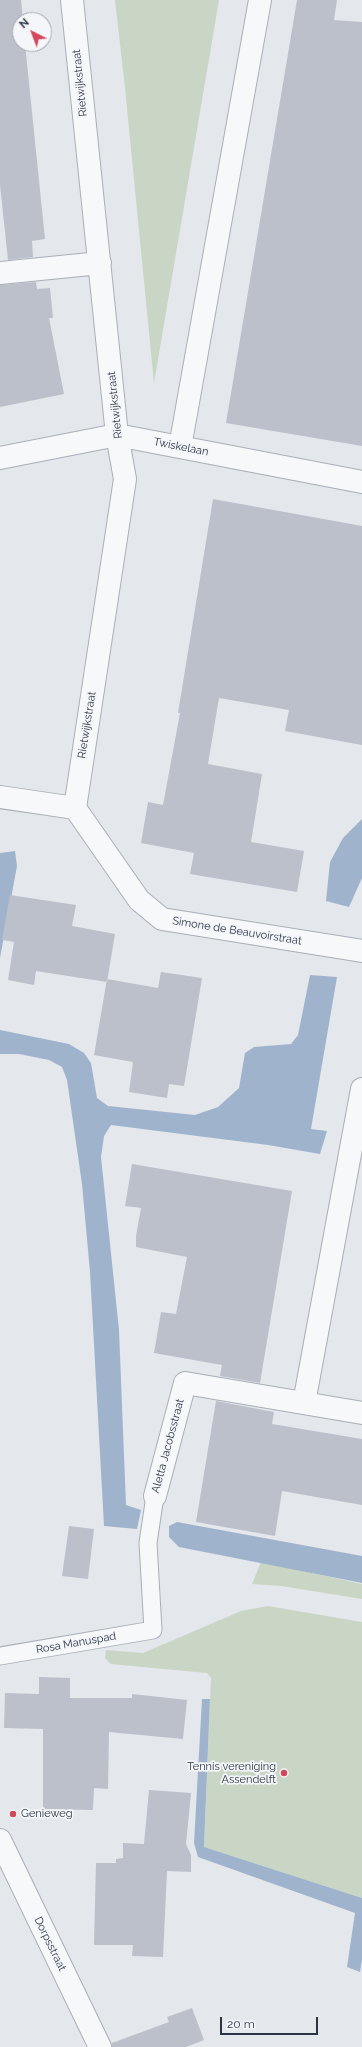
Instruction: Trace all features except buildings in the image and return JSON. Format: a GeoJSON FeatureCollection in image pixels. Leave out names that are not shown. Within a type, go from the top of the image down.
{"type":"FeatureCollection","features":[{"type":"Feature","properties":{"kind":"street","name":"Rietwijkstraat"},"geometry":{"type":"LineString","coordinates":[[72,0],[117,435],[125,479],[75,808]]}},
{"type":"Feature","properties":{"kind":"street"},"geometry":{"type":"LineString","coordinates":[[180,447],[260,0]]}},
{"type":"Feature","properties":{"kind":"street"},"geometry":{"type":"LineString","coordinates":[[0,273],[100,263]]}},
{"type":"Feature","properties":{"kind":"street","name":"Twiskelaan"},"geometry":{"type":"LineString","coordinates":[[0,458],[117,435],[362,482]]}},
{"type":"Feature","properties":{"kind":"street"},"geometry":{"type":"LineString","coordinates":[[0,797],[75,808]]}},
{"type":"Feature","properties":{"kind":"street","name":"Simone de Beauvoirstraat"},"geometry":{"type":"LineString","coordinates":[[75,808],[139,900],[162,919],[362,951]]}},
{"type":"Feature","properties":{"kind":"street"},"geometry":{"type":"LineString","coordinates":[[304,1403],[361,1099]]}},
{"type":"Feature","properties":{"kind":"street","name":"Aletta Jacobsstraat"},"geometry":{"type":"LineString","coordinates":[[155,1496],[185,1383],[362,1413]]}},
{"type":"Feature","properties":{"kind":"street","name":"Dorpsstraat"},"geometry":{"type":"LineString","coordinates":[[0,1840],[100,2047]]}},
{"type":"Feature","properties":{"kind":"lane","name":"Aletta Jacobsstraat"},"geometry":{"type":"LineString","coordinates":[[153,1630],[148,1543],[155,1496]]}},
{"type":"Feature","properties":{"kind":"lane","name":"Rosa Manuspad"},"geometry":{"type":"LineString","coordinates":[[0,1656],[153,1630]]}},
{"type":"Feature","properties":{"kind":"green space"},"geometry":{"type":"Polygon","coordinates":[[[115,0],[219,0],[154,383],[125,88],[115,0]]]}},
{"type":"Feature","properties":{"kind":"green space"},"geometry":{"type":"Polygon","coordinates":[[[261,1562],[362,1584],[362,1599],[281,1586],[252,1584],[261,1562]]]}},
{"type":"Feature","properties":{"kind":"green space","name":"Tennis vereniging Assendelft"},"geometry":{"type":"Polygon","coordinates":[[[268,1606],[362,1622],[362,1898],[204,1847],[211,1678],[207,1673],[111,1664],[105,1658],[106,1650],[143,1653],[241,1611],[268,1606]]]}},
{"type":"Feature","properties":{"kind":"water"},"geometry":{"type":"Polygon","coordinates":[[[362,819],[362,878],[349,907],[326,901],[330,862],[343,838],[362,819]]]}},
{"type":"Feature","properties":{"kind":"water"},"geometry":{"type":"Polygon","coordinates":[[[15,851],[17,866],[0,958],[0,853],[15,851]]]}},
{"type":"Feature","properties":{"kind":"water"},"geometry":{"type":"Polygon","coordinates":[[[310,975],[337,977],[311,1129],[327,1131],[320,1154],[268,1145],[111,1125],[104,1136],[101,1157],[119,1330],[126,1505],[141,1510],[137,1529],[104,1526],[90,1272],[82,1184],[67,1080],[62,1067],[49,1060],[19,1054],[0,1054],[0,1030],[69,1044],[84,1053],[91,1063],[97,1098],[108,1106],[195,1115],[218,1107],[239,1088],[245,1053],[254,1047],[291,1044],[298,1035],[310,975]]]}},
{"type":"Feature","properties":{"kind":"water"},"geometry":{"type":"Polygon","coordinates":[[[177,1522],[362,1556],[362,1583],[179,1547],[169,1537],[169,1526],[177,1522]]]}},
{"type":"Feature","properties":{"kind":"water"},"geometry":{"type":"Polygon","coordinates":[[[202,1699],[210,1699],[204,1847],[362,1898],[362,1960],[360,1972],[347,1967],[355,1913],[198,1857],[194,1843],[202,1699]]]}},
{"type":"Feature","properties":{"kind":"place","name":"Tennis vereniging Assendelft"},"geometry":{"type":"Point","coordinates":[284,1773]}},
{"type":"Feature","properties":{"kind":"place","name":"Genieweg"},"geometry":{"type":"Point","coordinates":[13,1814]}}]}
